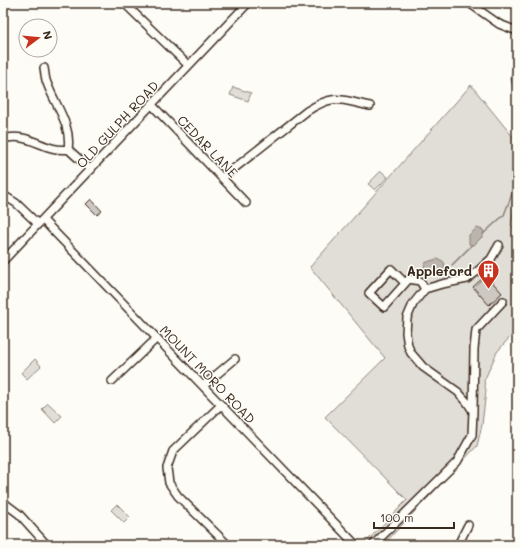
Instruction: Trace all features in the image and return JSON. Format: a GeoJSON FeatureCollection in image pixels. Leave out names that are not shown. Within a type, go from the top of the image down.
{"type":"FeatureCollection","features":[{"type":"Feature","properties":{"kind":"street"},"geometry":{"type":"LineString","coordinates":[[124,3],[188,65]]}},
{"type":"Feature","properties":{"kind":"street","name":"OLD GULPH ROAD"},"geometry":{"type":"LineString","coordinates":[[3,261],[248,3]]}},
{"type":"Feature","properties":{"kind":"street"},"geometry":{"type":"LineString","coordinates":[[469,3],[499,24],[517,31]]}},
{"type":"Feature","properties":{"kind":"street"},"geometry":{"type":"LineString","coordinates":[[44,68],[47,82],[58,105],[69,136],[68,149]]}},
{"type":"Feature","properties":{"kind":"street"},"geometry":{"type":"LineString","coordinates":[[222,178],[307,111],[321,102],[336,99],[347,100],[370,106]]}},
{"type":"Feature","properties":{"kind":"street","name":"CEDAR LANE"},"geometry":{"type":"LineString","coordinates":[[152,105],[246,203]]}},
{"type":"Feature","properties":{"kind":"street"},"geometry":{"type":"LineString","coordinates":[[3,139],[11,136],[18,136],[54,149],[68,149]]}},
{"type":"Feature","properties":{"kind":"street"},"geometry":{"type":"LineString","coordinates":[[68,149],[91,170]]}},
{"type":"Feature","properties":{"kind":"street","name":"MOUNT MORO ROAD"},"geometry":{"type":"LineString","coordinates":[[3,195],[41,222],[157,338],[356,545]]}},
{"type":"Feature","properties":{"kind":"street"},"geometry":{"type":"LineString","coordinates":[[473,411],[458,392],[423,367],[411,353],[408,346],[406,333],[407,318],[413,304],[426,289],[467,279],[491,259],[499,245]]}},
{"type":"Feature","properties":{"kind":"street"},"geometry":{"type":"LineString","coordinates":[[406,282],[391,269],[369,293],[384,308],[409,279],[420,281],[426,289]]}},
{"type":"Feature","properties":{"kind":"street"},"geometry":{"type":"LineString","coordinates":[[373,545],[457,462],[472,434],[474,349],[476,330],[503,301]]}},
{"type":"Feature","properties":{"kind":"street"},"geometry":{"type":"LineString","coordinates":[[112,381],[157,338]]}},
{"type":"Feature","properties":{"kind":"street"},"geometry":{"type":"LineString","coordinates":[[203,386],[235,359]]}},
{"type":"Feature","properties":{"kind":"street"},"geometry":{"type":"LineString","coordinates":[[221,405],[173,451],[167,468],[169,483],[178,496],[228,545]]}},
{"type":"Feature","properties":{"kind":"street"},"geometry":{"type":"LineString","coordinates":[[3,502],[19,514],[47,545]]}},
{"type":"Feature","properties":{"kind":"street"},"geometry":{"type":"LineString","coordinates":[[458,545],[468,525]]}},
{"type":"Feature","properties":{"kind":"shaded area"},"geometry":{"type":"Polygon","coordinates":[[[471,85],[517,142],[517,194],[511,225],[517,231],[517,329],[497,352],[484,381],[486,391],[482,425],[477,446],[383,545],[367,545],[365,543],[407,500],[325,417],[385,358],[310,267],[471,85]]]}},
{"type":"Feature","properties":{"kind":"shaded area"},"geometry":{"type":"Polygon","coordinates":[[[233,87],[251,93],[248,101],[230,95],[233,87]]]}},
{"type":"Feature","properties":{"kind":"shaded area"},"geometry":{"type":"Polygon","coordinates":[[[381,171],[388,177],[375,190],[368,184],[381,171]]]}},
{"type":"Feature","properties":{"kind":"shaded area"},"geometry":{"type":"Polygon","coordinates":[[[477,228],[483,230],[483,236],[474,245],[470,245],[469,235],[477,228]]]}},
{"type":"Feature","properties":{"kind":"shaded area"},"geometry":{"type":"Polygon","coordinates":[[[437,259],[444,262],[445,269],[431,274],[426,272],[424,268],[425,263],[437,259]]]}},
{"type":"Feature","properties":{"kind":"shaded area"},"geometry":{"type":"Polygon","coordinates":[[[35,359],[41,366],[27,379],[21,373],[35,359]]]}},
{"type":"Feature","properties":{"kind":"shaded area"},"geometry":{"type":"Polygon","coordinates":[[[48,403],[62,416],[55,423],[42,409],[48,403]]]}},
{"type":"Feature","properties":{"kind":"shaded area"},"geometry":{"type":"Polygon","coordinates":[[[117,504],[130,517],[124,523],[111,510],[117,504]]]}},
{"type":"Feature","properties":{"kind":"building"},"geometry":{"type":"Polygon","coordinates":[[[91,199],[102,211],[97,215],[86,204],[91,199]]]}},
{"type":"Feature","properties":{"kind":"building","name":"Appleford"},"geometry":{"type":"Polygon","coordinates":[[[486,275],[502,293],[489,305],[473,287],[486,275]]]}},
{"type":"Feature","properties":{"kind":"waterway"},"geometry":{"type":"LineString","coordinates":[[517,49],[511,78],[517,103]]}},
{"type":"Feature","properties":{"kind":"waterway"},"geometry":{"type":"LineString","coordinates":[[483,234],[504,215],[517,181]]}},
{"type":"Feature","properties":{"kind":"waterway"},"geometry":{"type":"LineString","coordinates":[[452,265],[472,245]]}},
{"type":"Feature","properties":{"kind":"place","name":"Appleford"},"geometry":{"type":"Point","coordinates":[488,290]}}]}
